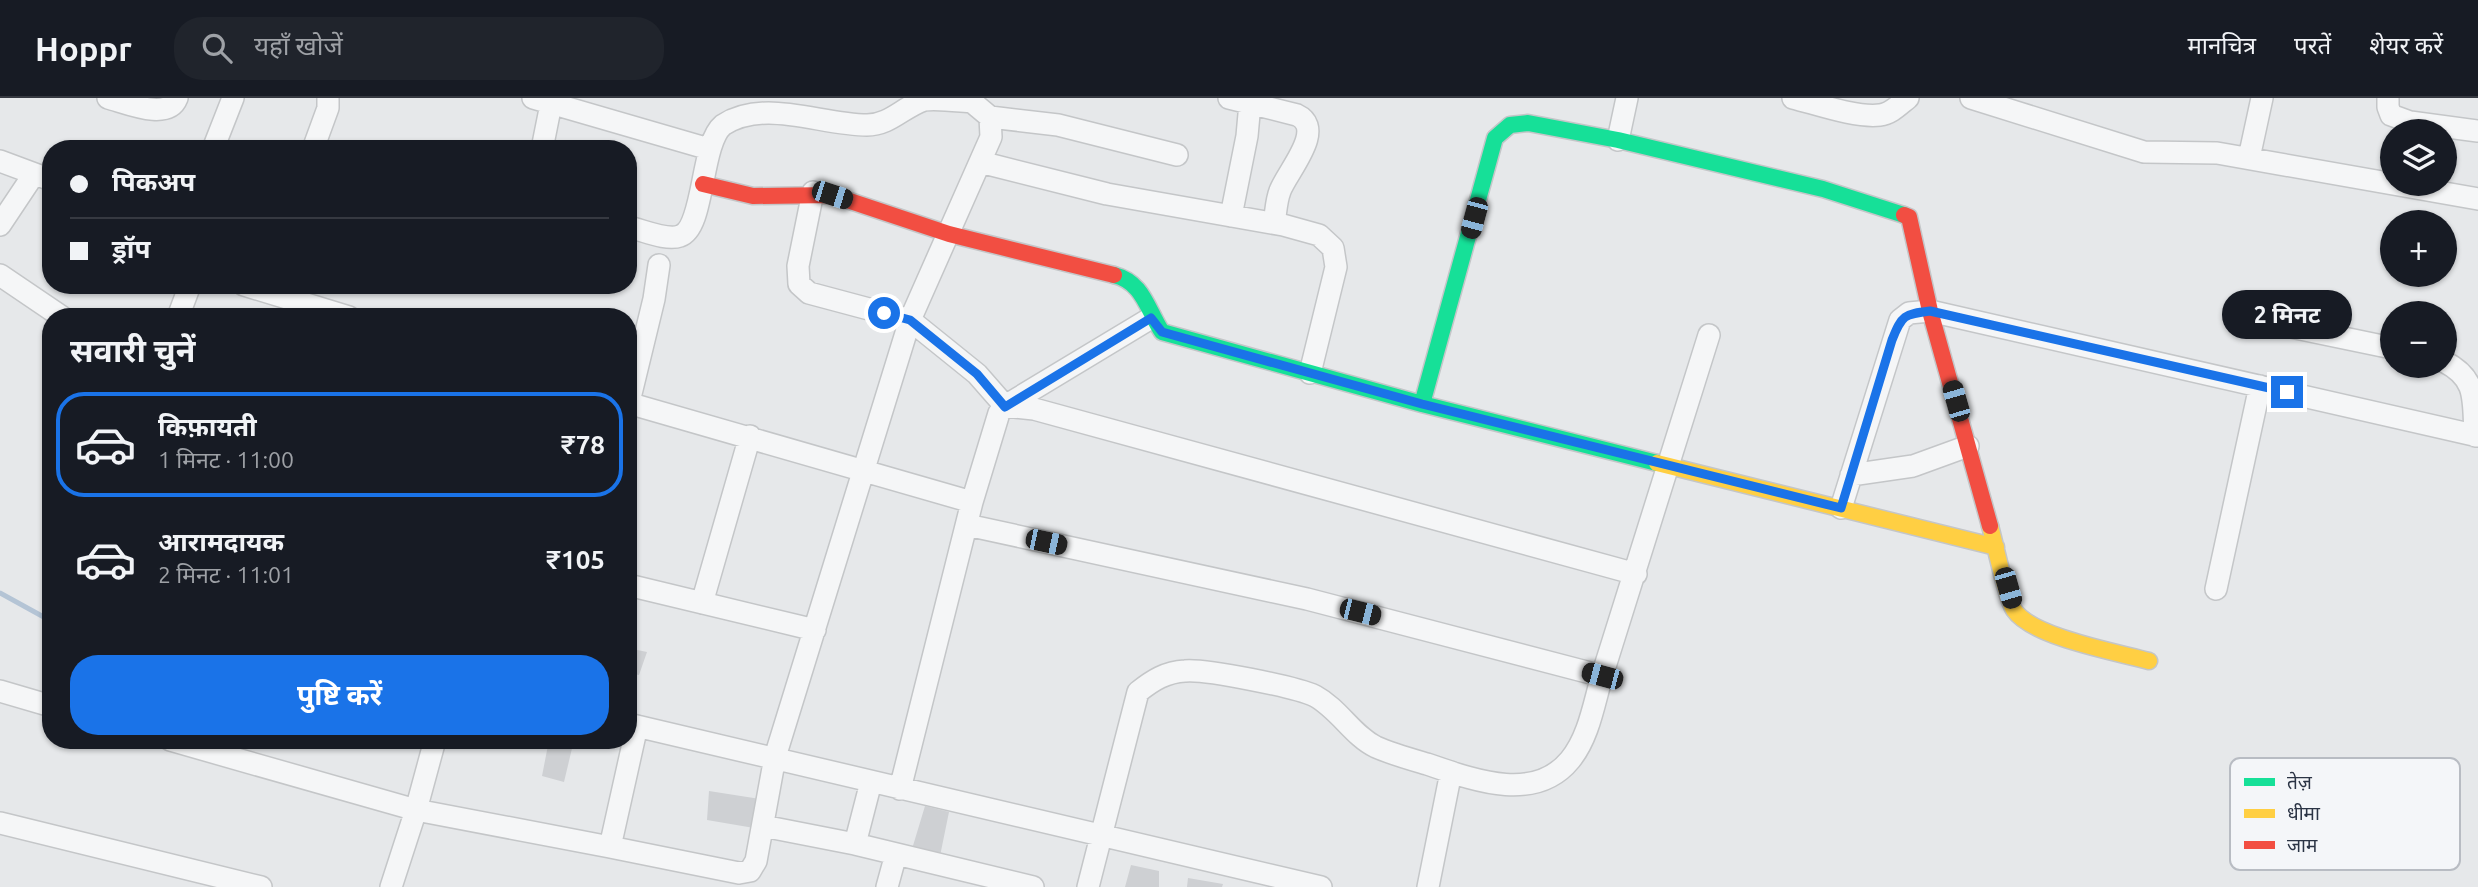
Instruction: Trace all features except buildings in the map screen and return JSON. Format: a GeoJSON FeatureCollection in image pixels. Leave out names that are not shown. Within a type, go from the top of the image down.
{"type":"FeatureCollection","features":[{"type":"Feature","properties":{"kind":"street"},"geometry":{"type":"LineString","coordinates":[[108,98],[152,109],[168,109],[174,105],[177,98]]}},
{"type":"Feature","properties":{"kind":"street"},"geometry":{"type":"LineString","coordinates":[[217,140],[233,98]]}},
{"type":"Feature","properties":{"kind":"street"},"geometry":{"type":"LineString","coordinates":[[316,140],[328,108],[328,98]]}},
{"type":"Feature","properties":{"kind":"street"},"geometry":{"type":"LineString","coordinates":[[1618,140],[1627,98]]}},
{"type":"Feature","properties":{"kind":"street"},"geometry":{"type":"LineString","coordinates":[[1793,98],[1863,106],[1880,115],[1889,113],[1908,98]]}},
{"type":"Feature","properties":{"kind":"street"},"geometry":{"type":"LineString","coordinates":[[1971,98],[2144,152],[2217,153],[2478,199]]}},
{"type":"Feature","properties":{"kind":"street"},"geometry":{"type":"LineString","coordinates":[[2249,158],[2262,98]]}},
{"type":"Feature","properties":{"kind":"street"},"geometry":{"type":"LineString","coordinates":[[2388,98],[2391,115],[2410,122],[2478,131]]}},
{"type":"Feature","properties":{"kind":"street"},"geometry":{"type":"LineString","coordinates":[[637,229],[668,237],[681,236],[688,230],[703,184],[712,137],[722,125],[745,111],[756,108],[878,125],[926,99],[972,100],[990,117],[1058,125],[1177,155]]}},
{"type":"Feature","properties":{"kind":"street"},"geometry":{"type":"LineString","coordinates":[[1231,216],[1247,135],[1240,100],[1297,115],[1304,118],[1307,124],[1302,155],[1280,192],[1274,223]]}},
{"type":"Feature","properties":{"kind":"street"},"geometry":{"type":"LineString","coordinates":[[542,140],[542,101],[709,149]]}},
{"type":"Feature","properties":{"kind":"street"},"geometry":{"type":"LineString","coordinates":[[202,749],[416,810],[739,873],[750,871],[756,861],[775,757],[910,320],[990,137],[990,117]]}},
{"type":"Feature","properties":{"kind":"street"},"geometry":{"type":"LineString","coordinates":[[1422,404],[1495,138],[1510,125],[1528,123],[1618,140],[1823,189],[1909,218],[1930,311],[2013,609],[2030,625],[2149,661]]}},
{"type":"Feature","properties":{"kind":"street"},"geometry":{"type":"LineString","coordinates":[[0,161],[42,177]]}},
{"type":"Feature","properties":{"kind":"street"},"geometry":{"type":"LineString","coordinates":[[980,162],[1107,194],[1274,223],[1319,235],[1334,248],[1336,267],[1310,373]]}},
{"type":"Feature","properties":{"kind":"street"},"geometry":{"type":"LineString","coordinates":[[0,225],[42,178]]}},
{"type":"Feature","properties":{"kind":"street"},"geometry":{"type":"LineString","coordinates":[[703,184],[738,194],[770,196],[813,192],[832,195],[949,234],[1123,277],[1136,283],[1144,295],[1151,318],[1162,332],[1422,404],[1996,547]]}},
{"type":"Feature","properties":{"kind":"street"},"geometry":{"type":"LineString","coordinates":[[813,192],[798,266],[799,284],[808,293],[910,320],[977,374],[1005,407],[1034,409],[1636,574]]}},
{"type":"Feature","properties":{"kind":"street"},"geometry":{"type":"LineString","coordinates":[[637,368],[656,291],[659,265]]}},
{"type":"Feature","properties":{"kind":"street"},"geometry":{"type":"LineString","coordinates":[[0,275],[49,308]]}},
{"type":"Feature","properties":{"kind":"street"},"geometry":{"type":"LineString","coordinates":[[274,294],[319,308]]}},
{"type":"Feature","properties":{"kind":"street"},"geometry":{"type":"LineString","coordinates":[[1841,508],[1900,320],[1909,313],[1930,311],[2477,436],[2473,393],[2468,378],[2457,368]]}},
{"type":"Feature","properties":{"kind":"street"},"geometry":{"type":"LineString","coordinates":[[2238,316],[2380,346]]}},
{"type":"Feature","properties":{"kind":"street"},"geometry":{"type":"LineString","coordinates":[[900,789],[972,502],[999,413],[1151,318]]}},
{"type":"Feature","properties":{"kind":"street"},"geometry":{"type":"LineString","coordinates":[[1088,887],[1138,692],[1155,677],[1187,671],[1271,684],[1314,695],[1336,709],[1374,746],[1451,772],[1501,785],[1530,785],[1554,775],[1571,759],[1586,731],[1709,335]]}},
{"type":"Feature","properties":{"kind":"street"},"geometry":{"type":"LineString","coordinates":[[2216,589],[2260,386]]}},
{"type":"Feature","properties":{"kind":"street"},"geometry":{"type":"LineString","coordinates":[[637,406],[750,436],[972,502]]}},
{"type":"Feature","properties":{"kind":"street"},"geometry":{"type":"LineString","coordinates":[[702,603],[750,436]]}},
{"type":"Feature","properties":{"kind":"street"},"geometry":{"type":"LineString","coordinates":[[1851,475],[1913,466],[1968,446]]}},
{"type":"Feature","properties":{"kind":"street"},"geometry":{"type":"LineString","coordinates":[[967,525],[1307,599],[1602,676]]}},
{"type":"Feature","properties":{"kind":"street"},"geometry":{"type":"LineString","coordinates":[[637,587],[815,630]]}},
{"type":"Feature","properties":{"kind":"street"},"geometry":{"type":"LineString","coordinates":[[0,691],[42,703]]}},
{"type":"Feature","properties":{"kind":"street"},"geometry":{"type":"LineString","coordinates":[[637,726],[1321,887]]}},
{"type":"Feature","properties":{"kind":"street"},"geometry":{"type":"LineString","coordinates":[[391,887],[433,749]]}},
{"type":"Feature","properties":{"kind":"street"},"geometry":{"type":"LineString","coordinates":[[610,847],[628,749]]}},
{"type":"Feature","properties":{"kind":"street"},"geometry":{"type":"LineString","coordinates":[[1428,887],[1451,772]]}},
{"type":"Feature","properties":{"kind":"street"},"geometry":{"type":"LineString","coordinates":[[855,844],[872,782]]}},
{"type":"Feature","properties":{"kind":"street"},"geometry":{"type":"LineString","coordinates":[[0,823],[261,887]]}},
{"type":"Feature","properties":{"kind":"street"},"geometry":{"type":"LineString","coordinates":[[762,826],[855,844],[1033,887]]}},
{"type":"Feature","properties":{"kind":"street"},"geometry":{"type":"LineString","coordinates":[[887,887],[896,854]]}},
{"type":"Feature","properties":{"kind":"waterway"},"geometry":{"type":"LineString","coordinates":[[0,593],[42,616]]}},
{"type":"Feature","properties":{"kind":"traffic: fast"},"geometry":{"type":"LineString","coordinates":[[1422,404],[1495,138],[1510,125],[1528,123],[1618,140],[1823,189],[1904,215]]}},
{"type":"Feature","properties":{"kind":"traffic: fast"},"geometry":{"type":"LineString","coordinates":[[1114,275],[1138,290],[1162,332],[1422,404],[1657,463]]}},
{"type":"Feature","properties":{"kind":"traffic: slow"},"geometry":{"type":"LineString","coordinates":[[1657,463],[1996,547]]}},
{"type":"Feature","properties":{"kind":"traffic: slow"},"geometry":{"type":"LineString","coordinates":[[1990,526],[2011,604],[2024,620],[2056,636],[2149,661]]}},
{"type":"Feature","properties":{"kind":"traffic: jam"},"geometry":{"type":"LineString","coordinates":[[703,184],[753,196],[832,195],[949,234],[1114,275]]}},
{"type":"Feature","properties":{"kind":"traffic: jam"},"geometry":{"type":"LineString","coordinates":[[1904,215],[1909,217],[1930,311],[1990,526]]}},
{"type":"Feature","properties":{"kind":"route"},"geometry":{"type":"LineString","coordinates":[[884,313],[910,320],[977,374],[1005,407],[1151,318],[1162,332],[1422,404],[1841,508],[1892,340],[1900,320],[1909,313],[1930,311],[2287,392]]}}]}
